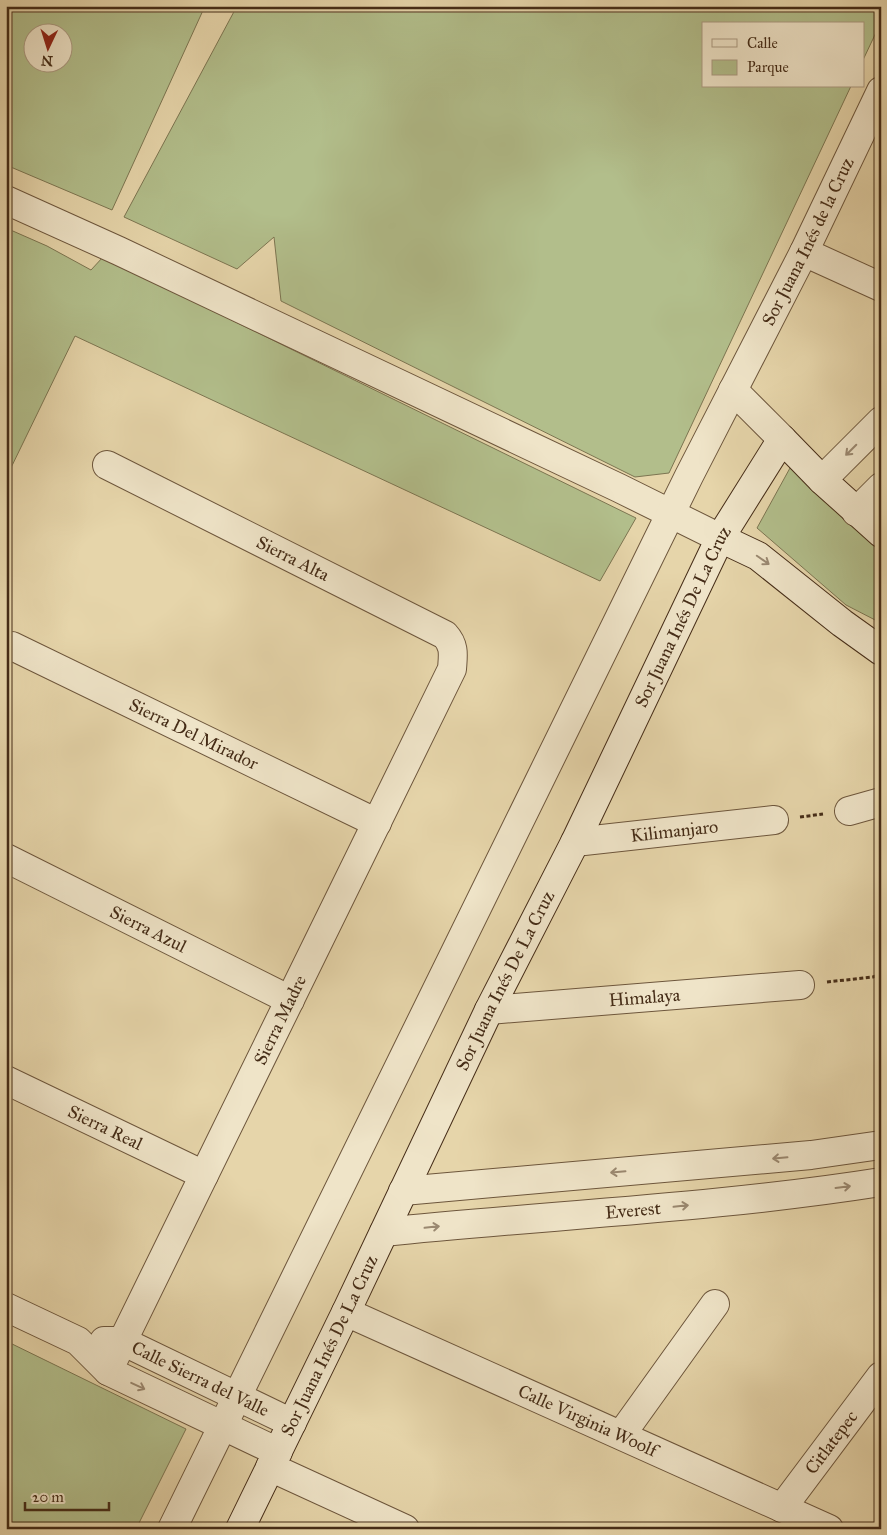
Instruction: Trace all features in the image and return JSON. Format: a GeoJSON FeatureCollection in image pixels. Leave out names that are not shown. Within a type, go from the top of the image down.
{"type":"FeatureCollection","features":[{"type":"Feature","properties":{"kind":"street","name":"Sor Juana Inés de la Cruz"},"geometry":{"type":"LineString","coordinates":[[672,513],[732,390],[804,252],[878,103]]}},
{"type":"Feature","properties":{"kind":"street"},"geometry":{"type":"LineString","coordinates":[[6,200],[119,251],[672,513],[758,556],[842,623],[881,651]]}},
{"type":"Feature","properties":{"kind":"street"},"geometry":{"type":"LineString","coordinates":[[804,252],[881,287]]}},
{"type":"Feature","properties":{"kind":"street"},"geometry":{"type":"LineString","coordinates":[[732,390],[822,480],[881,533]]}},
{"type":"Feature","properties":{"kind":"street"},"geometry":{"type":"LineString","coordinates":[[822,480],[881,421]]}},
{"type":"Feature","properties":{"kind":"street","name":"Sor Juana Inés De La Cruz"},"geometry":{"type":"LineString","coordinates":[[240,1529],[346,1312],[489,1010],[575,842],[720,538],[782,439]]}},
{"type":"Feature","properties":{"kind":"street","name":"Sierra Alta"},"geometry":{"type":"LineString","coordinates":[[107,465],[445,634],[451,641],[453,652],[452,669]]}},
{"type":"Feature","properties":{"kind":"street"},"geometry":{"type":"LineString","coordinates":[[856,512],[881,488]]}},
{"type":"Feature","properties":{"kind":"street"},"geometry":{"type":"LineString","coordinates":[[172,1529],[672,513]]}},
{"type":"Feature","properties":{"kind":"street","name":"Sierra Del Mirador"},"geometry":{"type":"LineString","coordinates":[[12,646],[376,823]]}},
{"type":"Feature","properties":{"kind":"street","name":"Sierra Madre"},"geometry":{"type":"LineString","coordinates":[[108,1372],[452,669]]}},
{"type":"Feature","properties":{"kind":"street"},"geometry":{"type":"LineString","coordinates":[[849,811],[881,802]]}},
{"type":"Feature","properties":{"kind":"street","name":"Kilimanjaro"},"geometry":{"type":"LineString","coordinates":[[575,842],[774,820]]}},
{"type":"Feature","properties":{"kind":"street","name":"Sierra Azul"},"geometry":{"type":"LineString","coordinates":[[6,858],[290,1000]]}},
{"type":"Feature","properties":{"kind":"street","name":"Himalaya"},"geometry":{"type":"LineString","coordinates":[[489,1010],[800,985]]}},
{"type":"Feature","properties":{"kind":"street","name":"Sierra Real"},"geometry":{"type":"LineString","coordinates":[[6,1080],[204,1175]]}},
{"type":"Feature","properties":{"kind":"street"},"geometry":{"type":"LineString","coordinates":[[403,1191],[811,1155],[881,1145]]}},
{"type":"Feature","properties":{"kind":"street","name":"Everest"},"geometry":{"type":"LineString","coordinates":[[384,1232],[671,1207],[881,1182]]}},
{"type":"Feature","properties":{"kind":"street"},"geometry":{"type":"LineString","coordinates":[[621,1435],[715,1304]]}},
{"type":"Feature","properties":{"kind":"street"},"geometry":{"type":"LineString","coordinates":[[6,1307],[78,1341],[108,1372]]}},
{"type":"Feature","properties":{"kind":"street","name":"Calle Virginia Woolf"},"geometry":{"type":"LineString","coordinates":[[346,1312],[829,1529]]}},
{"type":"Feature","properties":{"kind":"street","name":"Calle Sierra del Valle"},"geometry":{"type":"LineString","coordinates":[[78,1341],[122,1341],[292,1423]]}},
{"type":"Feature","properties":{"kind":"street","name":"Calle Sierra del Valle"},"geometry":{"type":"LineString","coordinates":[[108,1372],[223,1426],[274,1460],[404,1529]]}},
{"type":"Feature","properties":{"kind":"street","name":"Citlatepec"},"geometry":{"type":"LineString","coordinates":[[782,1508],[881,1376]]}},
{"type":"Feature","properties":{"kind":"path"},"geometry":{"type":"LineString","coordinates":[[774,820],[849,811]]}},
{"type":"Feature","properties":{"kind":"path"},"geometry":{"type":"LineString","coordinates":[[800,985],[873,977],[881,974]]}},
{"type":"Feature","properties":{"kind":"green space"},"geometry":{"type":"Polygon","coordinates":[[[6,6],[205,6],[112,210],[6,165],[6,6]]]}},
{"type":"Feature","properties":{"kind":"green space"},"geometry":{"type":"Polygon","coordinates":[[[237,6],[881,6],[881,22],[864,58],[864,22],[702,22],[702,88],[850,88],[669,473],[635,477],[281,301],[274,237],[237,269],[124,217],[237,6]]]}},
{"type":"Feature","properties":{"kind":"green space"},"geometry":{"type":"Polygon","coordinates":[[[6,228],[47,246],[91,270],[103,257],[636,518],[600,581],[75,336],[6,478],[6,228]]]}},
{"type":"Feature","properties":{"kind":"green space"},"geometry":{"type":"Polygon","coordinates":[[[790,468],[881,544],[881,623],[846,605],[757,528],[790,468]]]}},
{"type":"Feature","properties":{"kind":"green space"},"geometry":{"type":"Polygon","coordinates":[[[6,1341],[186,1429],[136,1529],[6,1529],[6,1341]]]}}]}
